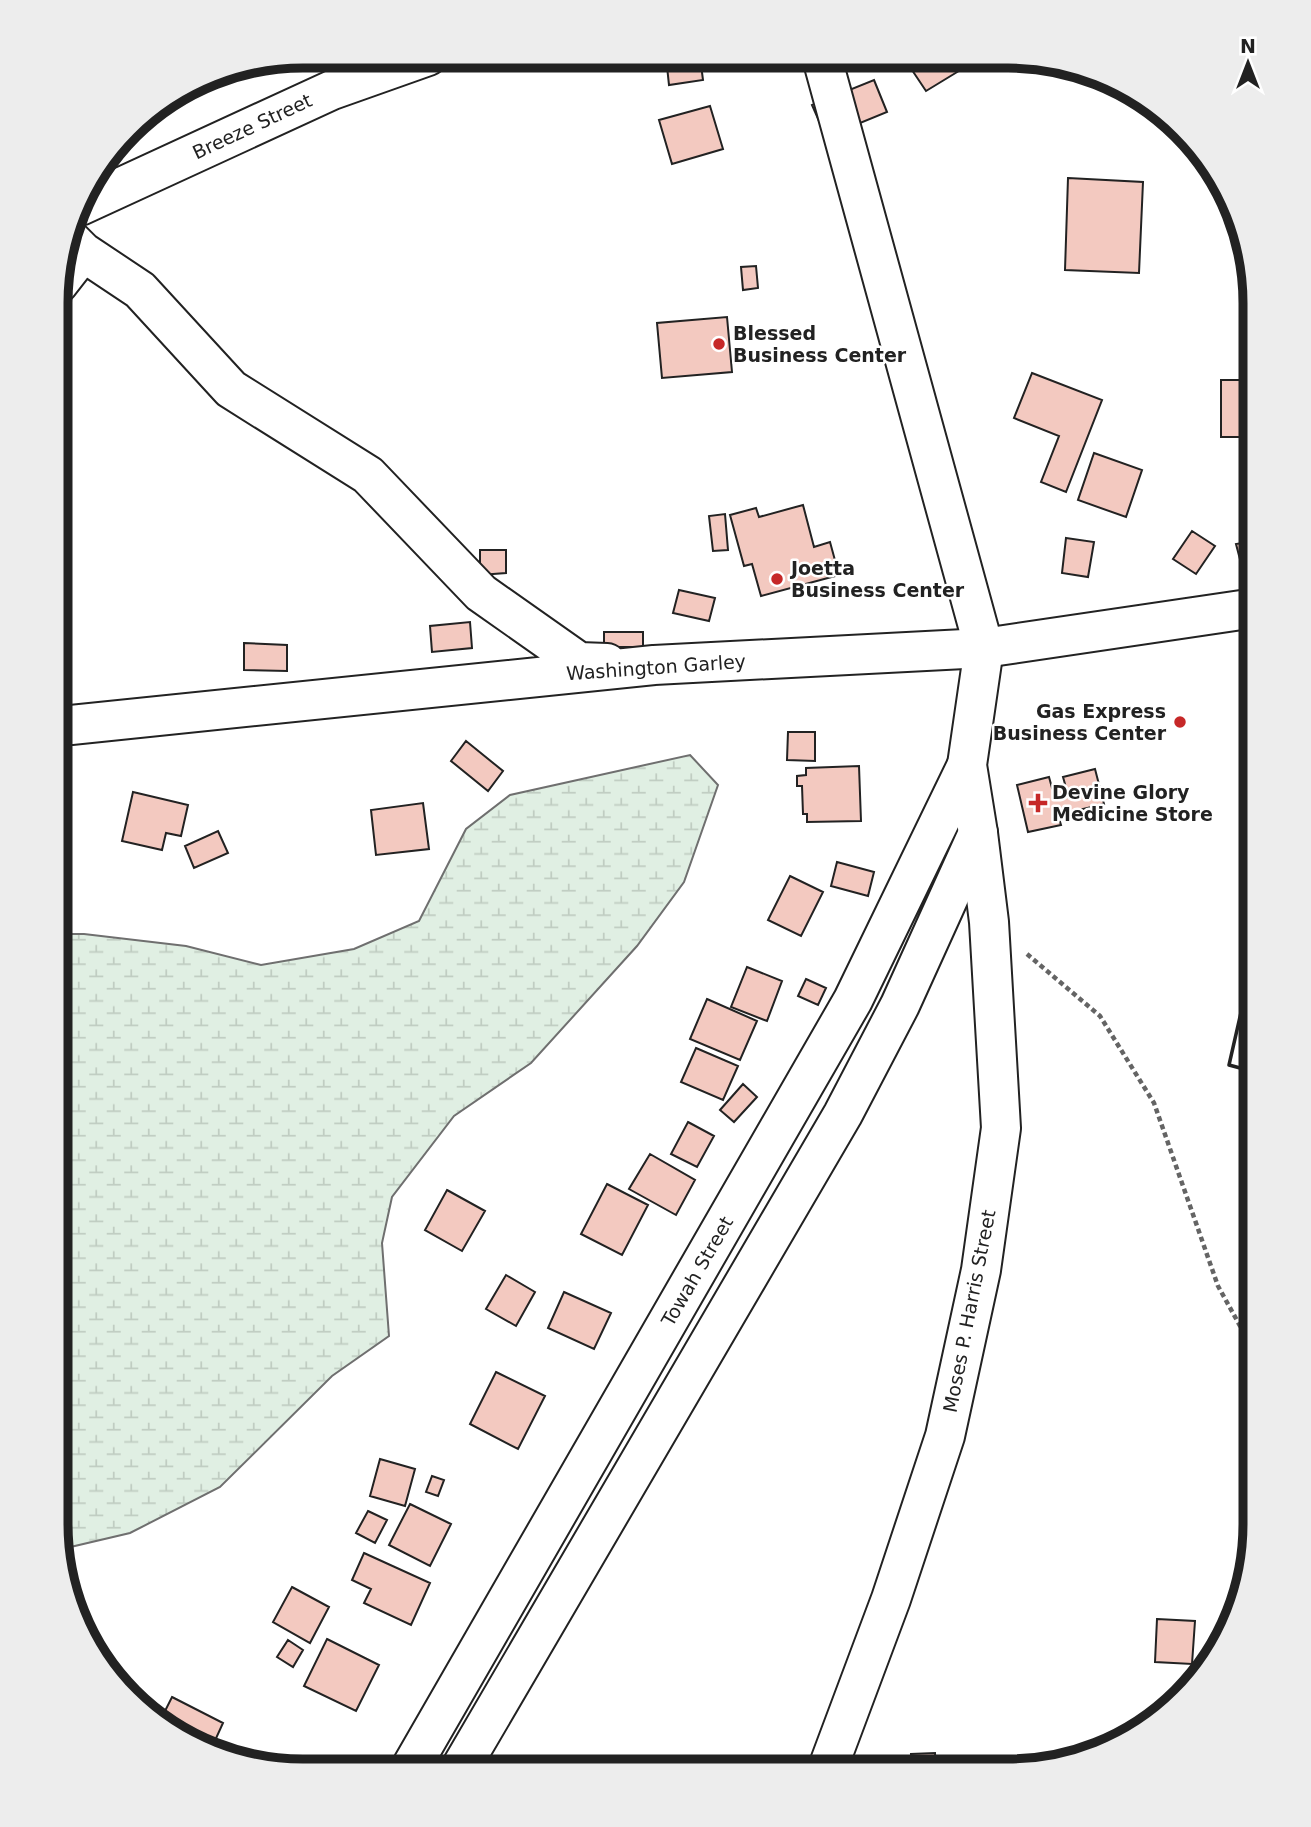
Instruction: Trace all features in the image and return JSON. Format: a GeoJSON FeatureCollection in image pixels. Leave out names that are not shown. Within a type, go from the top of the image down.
{"type":"FeatureCollection","features":[{"type":"Feature","properties":{"kind":"main road","name":"Breeze Street"},"geometry":{"type":"LineString","coordinates":[[93,200],[332,90],[394,68]]}},
{"type":"Feature","properties":{"kind":"main road"},"geometry":{"type":"LineString","coordinates":[[825,68],[984,648],[967,765]]}},
{"type":"Feature","properties":{"kind":"main road"},"geometry":{"type":"LineString","coordinates":[[76,245],[140,290],[232,389],[368,475],[481,593],[579,662],[654,665]]}},
{"type":"Feature","properties":{"kind":"main road","name":"Washington Garley"},"geometry":{"type":"LineString","coordinates":[[68,724],[654,665],[984,648],[1243,610]]}},
{"type":"Feature","properties":{"kind":"main road","name":"Moses P. Harris Street"},"geometry":{"type":"LineString","coordinates":[[831,1759],[891,1599],[945,1436],[981,1270],[1001,1128],[989,922],[967,765]]}},
{"type":"Feature","properties":{"kind":"main road","name":"Towah Street"},"geometry":{"type":"LineString","coordinates":[[416,1759],[853,1000],[967,765]]}},
{"type":"Feature","properties":{"kind":"main road"},"geometry":{"type":"LineString","coordinates":[[466,1759],[843,1114],[900,1006],[978,833]]}},
{"type":"Feature","properties":{"kind":"path"},"geometry":{"type":"LineString","coordinates":[[989,922],[1100,1016],[1154,1103],[1218,1286],[1242,1330]]}},
{"type":"Feature","properties":{"kind":"green space"},"geometry":{"type":"Polygon","coordinates":[[[690,755],[718,785],[684,882],[637,946],[531,1063],[454,1116],[392,1197],[382,1243],[389,1336],[332,1376],[220,1487],[130,1533],[70,1547],[68,934],[186,946],[261,965],[354,949],[419,921],[466,829],[510,795],[690,755]]]}},
{"type":"Feature","properties":{"kind":"building"},"geometry":{"type":"Polygon","coordinates":[[[667,68],[701,68],[703,80],[669,85],[667,68]]]}},
{"type":"Feature","properties":{"kind":"building"},"geometry":{"type":"Polygon","coordinates":[[[911,68],[964,68],[926,91],[911,68]]]}},
{"type":"Feature","properties":{"kind":"building"},"geometry":{"type":"Polygon","coordinates":[[[874,80],[887,112],[826,137],[812,105],[874,80]]]}},
{"type":"Feature","properties":{"kind":"building"},"geometry":{"type":"Polygon","coordinates":[[[710,106],[723,149],[672,164],[659,120],[710,106]]]}},
{"type":"Feature","properties":{"kind":"building"},"geometry":{"type":"Polygon","coordinates":[[[1068,178],[1143,182],[1139,273],[1065,270],[1068,178]]]}},
{"type":"Feature","properties":{"kind":"building"},"geometry":{"type":"Polygon","coordinates":[[[756,266],[758,288],[743,290],[741,267],[756,266]]]}},
{"type":"Feature","properties":{"kind":"building"},"geometry":{"type":"Polygon","coordinates":[[[727,317],[732,372],[662,378],[657,323],[727,317]]]}},
{"type":"Feature","properties":{"kind":"building"},"geometry":{"type":"Polygon","coordinates":[[[1032,373],[1102,400],[1066,492],[1041,482],[1059,436],[1014,418],[1032,373]]]}},
{"type":"Feature","properties":{"kind":"building"},"geometry":{"type":"Polygon","coordinates":[[[1221,380],[1243,380],[1243,437],[1221,437],[1221,380]]]}},
{"type":"Feature","properties":{"kind":"building"},"geometry":{"type":"Polygon","coordinates":[[[1094,453],[1142,470],[1126,517],[1078,500],[1094,453]]]}},
{"type":"Feature","properties":{"kind":"building"},"geometry":{"type":"Polygon","coordinates":[[[803,505],[814,547],[830,542],[839,575],[761,596],[752,564],[744,566],[730,515],[756,508],[759,517],[803,505]]]}},
{"type":"Feature","properties":{"kind":"building"},"geometry":{"type":"Polygon","coordinates":[[[725,514],[728,550],[713,551],[709,516],[725,514]]]}},
{"type":"Feature","properties":{"kind":"building"},"geometry":{"type":"Polygon","coordinates":[[[1192,531],[1215,546],[1196,574],[1173,559],[1192,531]]]}},
{"type":"Feature","properties":{"kind":"building"},"geometry":{"type":"Polygon","coordinates":[[[1066,538],[1094,542],[1088,577],[1062,573],[1066,538]]]}},
{"type":"Feature","properties":{"kind":"building"},"geometry":{"type":"Polygon","coordinates":[[[1243,543],[1243,567],[1242,567],[1236,544],[1243,543]]]}},
{"type":"Feature","properties":{"kind":"building"},"geometry":{"type":"Polygon","coordinates":[[[480,550],[506,550],[506,573],[480,575],[480,550]]]}},
{"type":"Feature","properties":{"kind":"building"},"geometry":{"type":"Polygon","coordinates":[[[679,590],[715,598],[709,621],[673,613],[679,590]]]}},
{"type":"Feature","properties":{"kind":"building"},"geometry":{"type":"Polygon","coordinates":[[[470,622],[472,648],[432,652],[430,626],[470,622]]]}},
{"type":"Feature","properties":{"kind":"building"},"geometry":{"type":"Polygon","coordinates":[[[604,632],[643,632],[643,647],[604,647],[604,632]]]}},
{"type":"Feature","properties":{"kind":"building"},"geometry":{"type":"Polygon","coordinates":[[[244,643],[287,645],[287,671],[244,670],[244,643]]]}},
{"type":"Feature","properties":{"kind":"building"},"geometry":{"type":"Polygon","coordinates":[[[788,732],[815,732],[815,761],[787,760],[788,732]]]}},
{"type":"Feature","properties":{"kind":"building"},"geometry":{"type":"Polygon","coordinates":[[[466,741],[503,771],[488,791],[451,761],[466,741]]]}},
{"type":"Feature","properties":{"kind":"building"},"geometry":{"type":"Polygon","coordinates":[[[859,766],[861,821],[807,822],[807,814],[803,814],[802,786],[797,786],[797,776],[806,775],[806,768],[859,766]]]}},
{"type":"Feature","properties":{"kind":"building"},"geometry":{"type":"Polygon","coordinates":[[[1095,769],[1104,804],[1058,815],[1061,825],[1028,832],[1017,785],[1049,777],[1052,788],[1065,784],[1063,777],[1095,769]]]}},
{"type":"Feature","properties":{"kind":"building"},"geometry":{"type":"Polygon","coordinates":[[[133,792],[188,805],[181,836],[166,833],[162,850],[122,841],[133,792]]]}},
{"type":"Feature","properties":{"kind":"building"},"geometry":{"type":"Polygon","coordinates":[[[423,803],[429,849],[376,855],[371,810],[423,803]]]}},
{"type":"Feature","properties":{"kind":"building"},"geometry":{"type":"Polygon","coordinates":[[[218,831],[228,853],[194,868],[185,846],[218,831]]]}},
{"type":"Feature","properties":{"kind":"building"},"geometry":{"type":"Polygon","coordinates":[[[837,862],[874,872],[868,896],[831,886],[837,862]]]}},
{"type":"Feature","properties":{"kind":"building"},"geometry":{"type":"Polygon","coordinates":[[[790,876],[823,892],[801,936],[768,920],[790,876]]]}},
{"type":"Feature","properties":{"kind":"building"},"geometry":{"type":"Polygon","coordinates":[[[747,967],[782,981],[767,1021],[731,1007],[747,967]]]}},
{"type":"Feature","properties":{"kind":"building"},"geometry":{"type":"Polygon","coordinates":[[[806,979],[826,988],[818,1005],[798,996],[806,979]]]}},
{"type":"Feature","properties":{"kind":"building"},"geometry":{"type":"Polygon","coordinates":[[[707,999],[757,1021],[740,1060],[690,1039],[707,999]]]}},
{"type":"Feature","properties":{"kind":"building"},"geometry":{"type":"Polygon","coordinates":[[[696,1048],[738,1066],[723,1100],[681,1082],[696,1048]]]}},
{"type":"Feature","properties":{"kind":"building"},"geometry":{"type":"Polygon","coordinates":[[[743,1084],[757,1097],[734,1122],[720,1110],[743,1084]]]}},
{"type":"Feature","properties":{"kind":"building"},"geometry":{"type":"Polygon","coordinates":[[[688,1122],[714,1136],[697,1167],[671,1154],[688,1122]]]}},
{"type":"Feature","properties":{"kind":"building"},"geometry":{"type":"Polygon","coordinates":[[[650,1154],[695,1180],[676,1215],[629,1189],[650,1154]]]}},
{"type":"Feature","properties":{"kind":"building"},"geometry":{"type":"Polygon","coordinates":[[[607,1184],[648,1205],[622,1255],[581,1234],[607,1184]]]}},
{"type":"Feature","properties":{"kind":"building"},"geometry":{"type":"Polygon","coordinates":[[[447,1190],[485,1211],[462,1251],[425,1230],[447,1190]]]}},
{"type":"Feature","properties":{"kind":"building"},"geometry":{"type":"Polygon","coordinates":[[[506,1275],[535,1292],[516,1326],[486,1309],[506,1275]]]}},
{"type":"Feature","properties":{"kind":"building"},"geometry":{"type":"Polygon","coordinates":[[[564,1292],[611,1313],[594,1349],[548,1328],[564,1292]]]}},
{"type":"Feature","properties":{"kind":"building"},"geometry":{"type":"Polygon","coordinates":[[[496,1372],[545,1396],[518,1449],[470,1424],[496,1372]]]}},
{"type":"Feature","properties":{"kind":"building"},"geometry":{"type":"Polygon","coordinates":[[[380,1459],[415,1469],[405,1506],[370,1496],[380,1459]]]}},
{"type":"Feature","properties":{"kind":"building"},"geometry":{"type":"Polygon","coordinates":[[[432,1476],[444,1480],[438,1496],[426,1492],[432,1476]]]}},
{"type":"Feature","properties":{"kind":"building"},"geometry":{"type":"Polygon","coordinates":[[[410,1504],[451,1524],[430,1566],[389,1545],[410,1504]]]}},
{"type":"Feature","properties":{"kind":"building"},"geometry":{"type":"Polygon","coordinates":[[[368,1511],[387,1520],[375,1543],[356,1533],[368,1511]]]}},
{"type":"Feature","properties":{"kind":"building"},"geometry":{"type":"Polygon","coordinates":[[[364,1553],[430,1583],[411,1625],[364,1603],[371,1589],[352,1580],[364,1553]]]}},
{"type":"Feature","properties":{"kind":"building"},"geometry":{"type":"Polygon","coordinates":[[[292,1587],[329,1607],[310,1643],[273,1622],[292,1587]]]}},
{"type":"Feature","properties":{"kind":"building"},"geometry":{"type":"Polygon","coordinates":[[[1157,1619],[1195,1621],[1192,1664],[1155,1662],[1157,1619]]]}},
{"type":"Feature","properties":{"kind":"building"},"geometry":{"type":"Polygon","coordinates":[[[327,1639],[379,1665],[356,1711],[304,1686],[327,1639]]]}},
{"type":"Feature","properties":{"kind":"building"},"geometry":{"type":"Polygon","coordinates":[[[288,1640],[303,1650],[293,1667],[277,1657],[288,1640]]]}},
{"type":"Feature","properties":{"kind":"building"},"geometry":{"type":"Polygon","coordinates":[[[172,1697],[223,1723],[215,1742],[164,1713],[172,1697]]]}},
{"type":"Feature","properties":{"kind":"building"},"geometry":{"type":"Polygon","coordinates":[[[935,1753],[935,1759],[911,1759],[911,1754],[935,1753]]]}},
{"type":"Feature","properties":{"kind":"wall"},"geometry":{"type":"LineString","coordinates":[[1242,1006],[1229,1065],[1242,1069]]}},
{"type":"Feature","properties":{"kind":"place","name":"Blessed Business Center"},"geometry":{"type":"Point","coordinates":[719,344]}},
{"type":"Feature","properties":{"kind":"place","name":"Joetta Business Center"},"geometry":{"type":"Point","coordinates":[777,579]}},
{"type":"Feature","properties":{"kind":"place","name":"Gas Express Business Center"},"geometry":{"type":"Point","coordinates":[1180,722]}},
{"type":"Feature","properties":{"kind":"place","name":"Devine Glory Medicine Store"},"geometry":{"type":"Point","coordinates":[1038,803]}}]}
